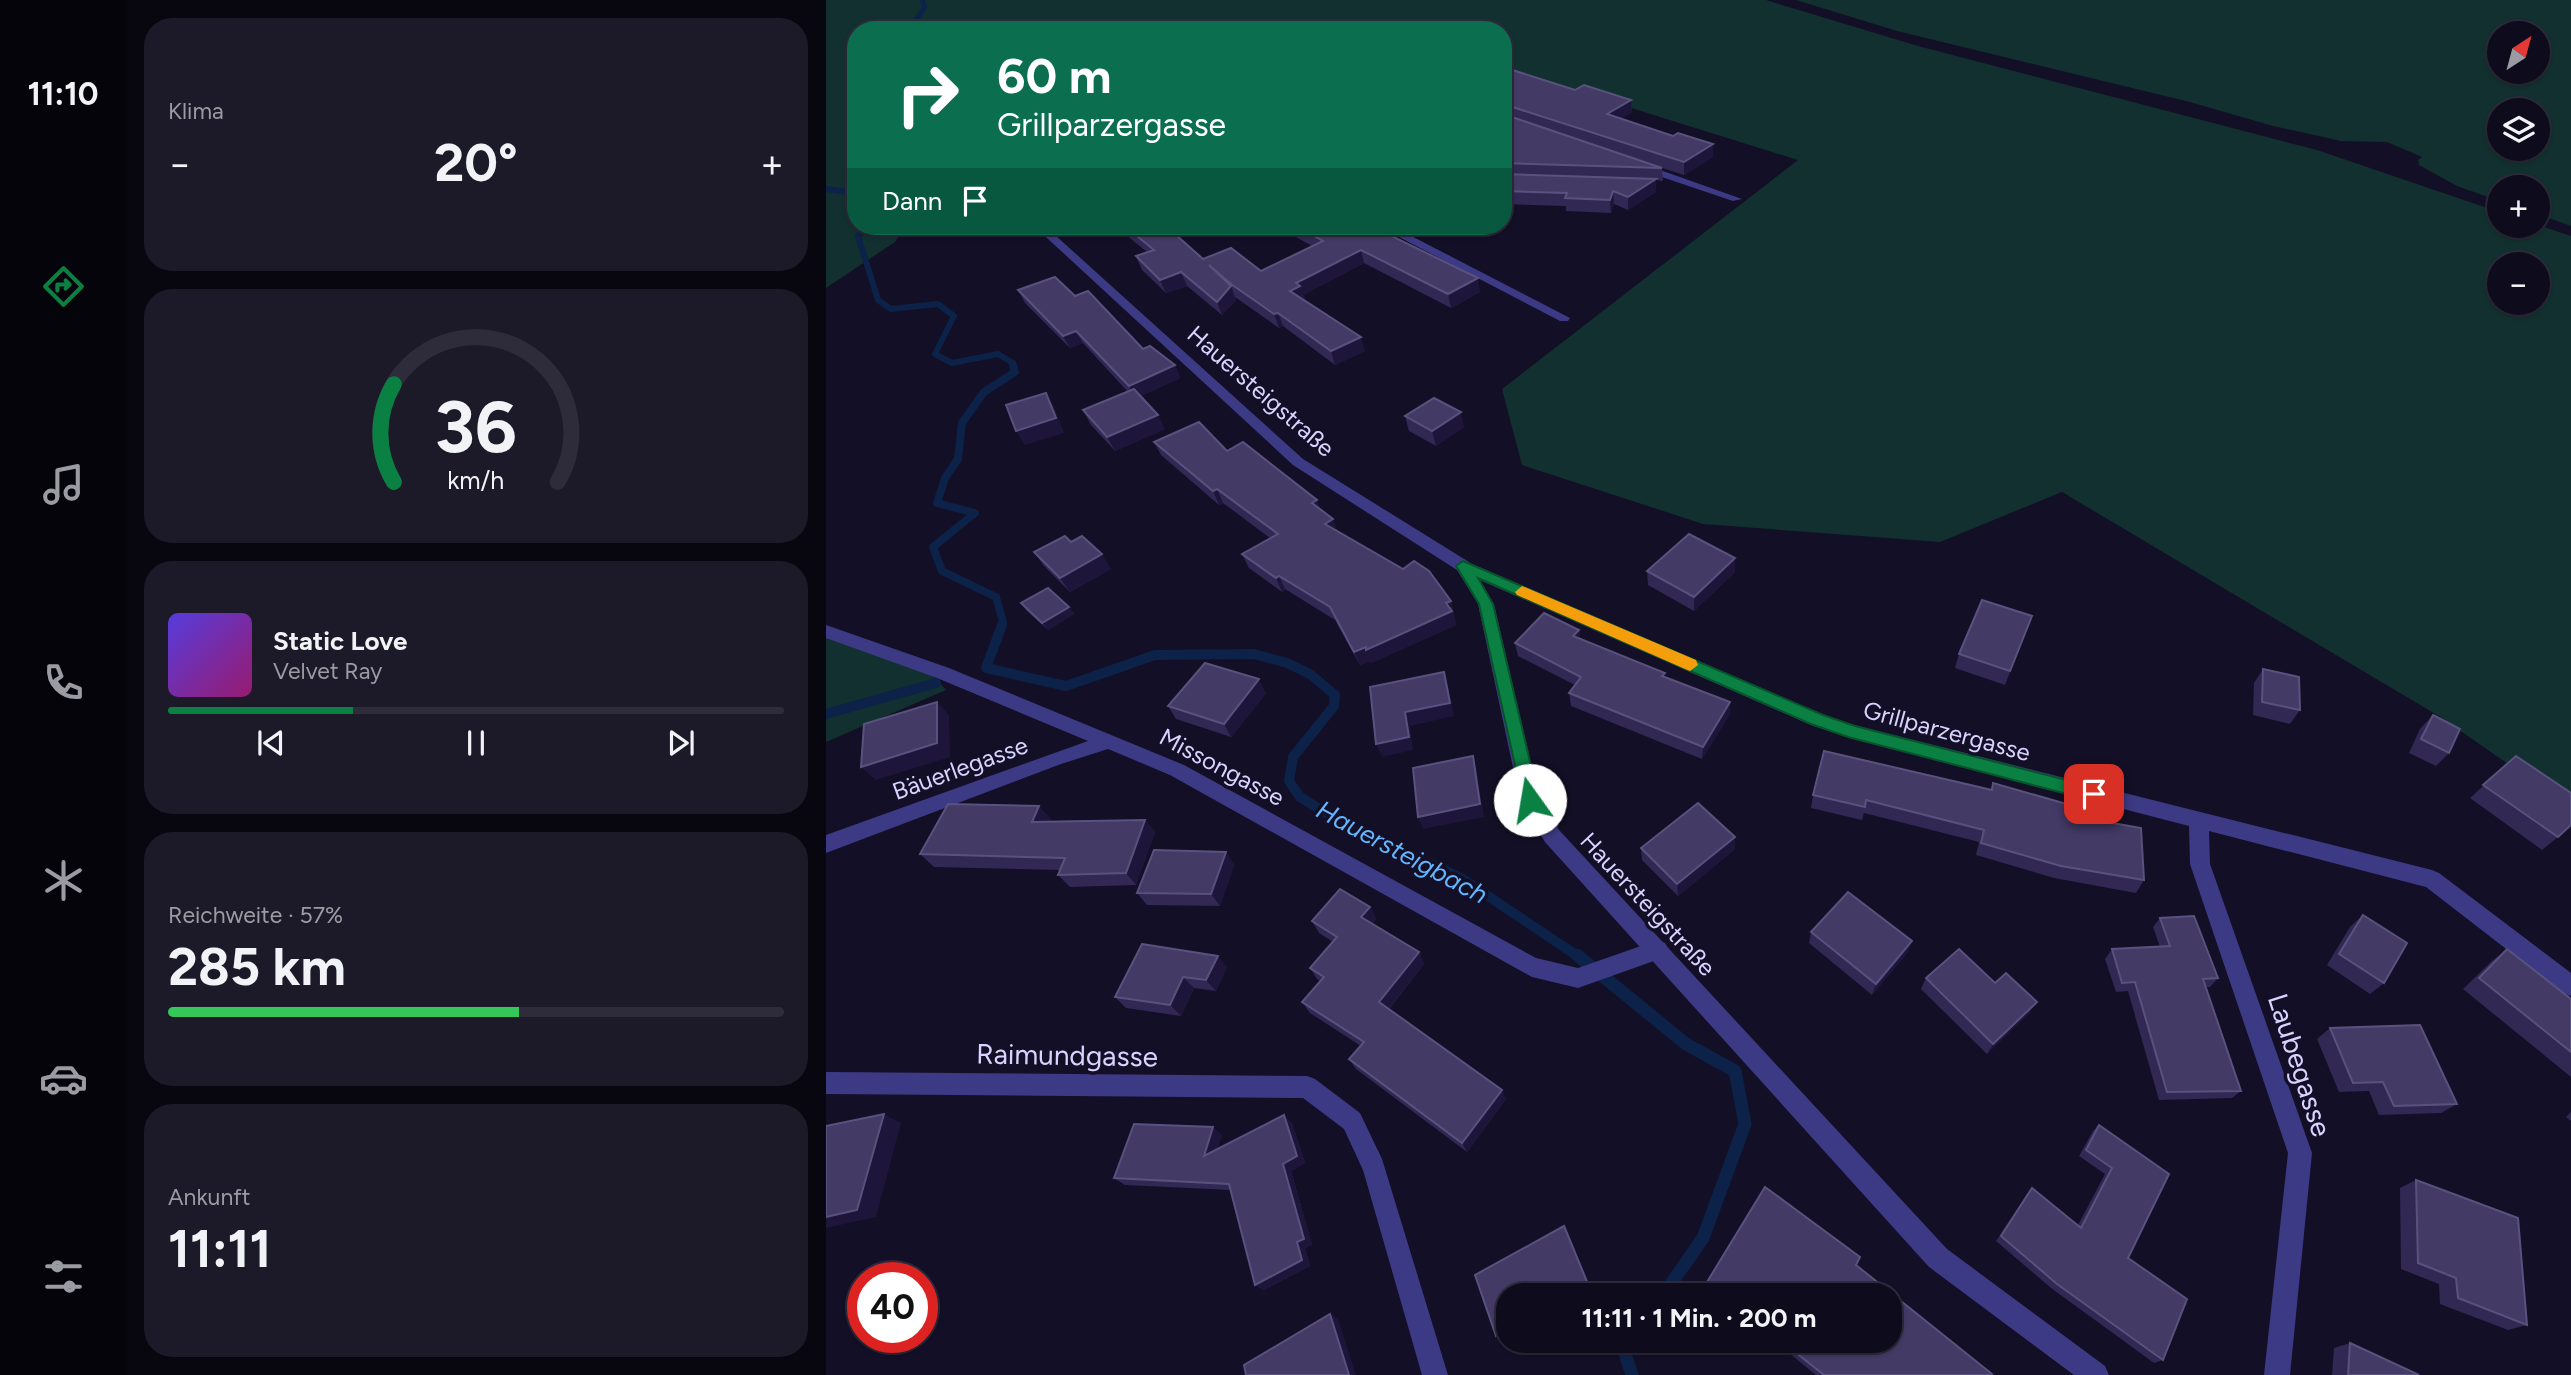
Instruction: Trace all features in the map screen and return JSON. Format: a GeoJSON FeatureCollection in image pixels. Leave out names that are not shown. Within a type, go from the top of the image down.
{"type":"FeatureCollection","features":[{"type":"Feature","properties":{"kind":"street"},"geometry":{"type":"LineString","coordinates":[[1628,162],[1737,199]]}},
{"type":"Feature","properties":{"kind":"street"},"geometry":{"type":"LineString","coordinates":[[1664,187],[1678,179]]}},
{"type":"Feature","properties":{"kind":"street","name":"Hauersteigstraße"},"geometry":{"type":"LineString","coordinates":[[1049,235],[1298,462],[1463,566],[1486,604],[1530,800],[1552,836],[1938,1258],[2096,1375]]}},
{"type":"Feature","properties":{"kind":"street"},"geometry":{"type":"LineString","coordinates":[[1402,235],[1564,318]]}},
{"type":"Feature","properties":{"kind":"street","name":"Grillparzergasse"},"geometry":{"type":"LineString","coordinates":[[1463,566],[1817,720],[1854,732],[2432,879],[2571,986]]}},
{"type":"Feature","properties":{"kind":"street","name":"Missongasse"},"geometry":{"type":"LineString","coordinates":[[826,631],[943,673],[1177,770],[1531,967],[1578,978],[1658,950]]}},
{"type":"Feature","properties":{"kind":"street","name":"Bäuerlegasse"},"geometry":{"type":"LineString","coordinates":[[826,844],[1057,758],[1112,741]]}},
{"type":"Feature","properties":{"kind":"street","name":"Laubegasse"},"geometry":{"type":"LineString","coordinates":[[2199,821],[2200,864],[2300,1153],[2277,1375]]}},
{"type":"Feature","properties":{"kind":"street","name":"Raimundgasse"},"geometry":{"type":"LineString","coordinates":[[826,1083],[1307,1087],[1352,1121],[1374,1167],[1435,1375]]}},
{"type":"Feature","properties":{"kind":"green space"},"geometry":{"type":"Polygon","coordinates":[[[826,0],[1766,0],[1918,46],[2317,150],[2487,208],[2487,238],[2550,238],[2550,229],[2571,236],[2571,808],[2442,718],[2062,492],[1940,542],[1703,524],[1522,465],[1502,389],[1798,160],[1512,71],[1512,21],[847,21],[847,235],[900,235],[895,242],[826,288],[826,0]]]}},
{"type":"Feature","properties":{"kind":"green space"},"geometry":{"type":"Polygon","coordinates":[[[1796,0],[2571,0],[2571,226],[2550,218],[2550,175],[2487,175],[2487,197],[2457,186],[2419,165],[2418,160],[2422,157],[2387,142],[2341,141],[2273,126],[2190,102],[1897,31],[1796,0]]]}},
{"type":"Feature","properties":{"kind":"green space"},"geometry":{"type":"Polygon","coordinates":[[[826,637],[920,661],[946,690],[826,742],[826,637]]]}},
{"type":"Feature","properties":{"kind":"building"},"geometry":{"type":"Polygon","coordinates":[[[1512,70],[1575,90],[1584,85],[1631,100],[1607,114],[1673,136],[1678,133],[1713,144],[1684,162],[1512,107],[1512,70]]]}},
{"type":"Feature","properties":{"kind":"building"},"geometry":{"type":"Polygon","coordinates":[[[1512,117],[1662,168],[1512,163],[1512,117]]]}},
{"type":"Feature","properties":{"kind":"building"},"geometry":{"type":"Polygon","coordinates":[[[1512,174],[1656,179],[1628,197],[1613,191],[1610,200],[1565,198],[1567,193],[1512,191],[1512,174]]]}},
{"type":"Feature","properties":{"kind":"building"},"geometry":{"type":"Polygon","coordinates":[[[1136,235],[1176,235],[1203,259],[1231,248],[1261,271],[1323,241],[1312,235],[1389,235],[1478,278],[1448,294],[1361,250],[1296,283],[1300,286],[1290,291],[1361,337],[1331,351],[1231,284],[1209,265],[1231,286],[1217,302],[1181,272],[1160,280],[1136,256],[1154,250],[1136,235]]]}},
{"type":"Feature","properties":{"kind":"building"},"geometry":{"type":"Polygon","coordinates":[[[1055,277],[1075,296],[1088,291],[1143,349],[1150,346],[1175,365],[1129,386],[1076,331],[1063,336],[1018,290],[1055,277]]]}},
{"type":"Feature","properties":{"kind":"building"},"geometry":{"type":"Polygon","coordinates":[[[1134,389],[1158,415],[1107,437],[1083,410],[1134,389]]]}},
{"type":"Feature","properties":{"kind":"building"},"geometry":{"type":"Polygon","coordinates":[[[1046,393],[1056,418],[1016,431],[1006,405],[1046,393]]]}},
{"type":"Feature","properties":{"kind":"building"},"geometry":{"type":"Polygon","coordinates":[[[1434,398],[1461,412],[1432,431],[1405,416],[1434,398]]]}},
{"type":"Feature","properties":{"kind":"building"},"geometry":{"type":"Polygon","coordinates":[[[1199,422],[1227,451],[1243,442],[1317,500],[1312,503],[1333,519],[1325,524],[1403,569],[1414,561],[1429,571],[1451,601],[1446,603],[1452,611],[1366,650],[1366,647],[1354,652],[1330,607],[1279,576],[1276,578],[1242,554],[1278,534],[1217,489],[1213,491],[1154,442],[1199,422]]]}},
{"type":"Feature","properties":{"kind":"building"},"geometry":{"type":"Polygon","coordinates":[[[1689,534],[1735,558],[1694,597],[1647,571],[1689,534]]]}},
{"type":"Feature","properties":{"kind":"building"},"geometry":{"type":"Polygon","coordinates":[[[1065,536],[1071,542],[1082,536],[1102,554],[1060,578],[1034,552],[1065,536]]]}},
{"type":"Feature","properties":{"kind":"building"},"geometry":{"type":"Polygon","coordinates":[[[1048,588],[1069,607],[1042,623],[1021,603],[1048,588]]]}},
{"type":"Feature","properties":{"kind":"building"},"geometry":{"type":"Polygon","coordinates":[[[1982,600],[2032,616],[2010,671],[1959,654],[1982,600]]]}},
{"type":"Feature","properties":{"kind":"building"},"geometry":{"type":"Polygon","coordinates":[[[1544,613],[1579,630],[1573,636],[1665,673],[1662,676],[1730,702],[1703,747],[1569,693],[1581,677],[1515,643],[1544,613]]]}},
{"type":"Feature","properties":{"kind":"building"},"geometry":{"type":"Polygon","coordinates":[[[1205,663],[1259,679],[1224,724],[1168,706],[1205,663]]]}},
{"type":"Feature","properties":{"kind":"building"},"geometry":{"type":"Polygon","coordinates":[[[2263,669],[2299,677],[2300,710],[2262,702],[2263,669]]]}},
{"type":"Feature","properties":{"kind":"building"},"geometry":{"type":"Polygon","coordinates":[[[1444,672],[1450,703],[1405,712],[1409,737],[1376,744],[1370,687],[1444,672]]]}},
{"type":"Feature","properties":{"kind":"building"},"geometry":{"type":"Polygon","coordinates":[[[937,702],[937,743],[861,767],[864,724],[937,702]]]}},
{"type":"Feature","properties":{"kind":"building"},"geometry":{"type":"Polygon","coordinates":[[[2433,715],[2460,729],[2449,753],[2421,739],[2433,715]]]}},
{"type":"Feature","properties":{"kind":"building"},"geometry":{"type":"Polygon","coordinates":[[[1824,751],[1992,790],[1993,783],[2070,805],[2068,815],[2141,828],[2144,880],[2061,866],[1981,843],[1984,830],[1866,800],[1865,807],[1813,795],[1824,751]]]}},
{"type":"Feature","properties":{"kind":"building"},"geometry":{"type":"Polygon","coordinates":[[[1473,756],[1480,804],[1418,817],[1413,768],[1473,756]]]}},
{"type":"Feature","properties":{"kind":"building"},"geometry":{"type":"Polygon","coordinates":[[[2516,756],[2571,793],[2571,825],[2558,837],[2483,785],[2516,756]]]}},
{"type":"Feature","properties":{"kind":"building"},"geometry":{"type":"Polygon","coordinates":[[[1698,803],[1735,837],[1677,884],[1641,848],[1698,803]]]}},
{"type":"Feature","properties":{"kind":"building"},"geometry":{"type":"Polygon","coordinates":[[[948,804],[1039,806],[1032,822],[1145,820],[1126,873],[1058,875],[1065,858],[920,854],[948,804]]]}},
{"type":"Feature","properties":{"kind":"building"},"geometry":{"type":"Polygon","coordinates":[[[1154,850],[1226,852],[1211,894],[1137,893],[1154,850]]]}},
{"type":"Feature","properties":{"kind":"building"},"geometry":{"type":"Polygon","coordinates":[[[1340,889],[1370,907],[1361,917],[1419,952],[1379,1002],[1502,1090],[1462,1143],[1349,1059],[1364,1042],[1302,1002],[1324,977],[1310,968],[1337,937],[1312,921],[1340,889]]]}},
{"type":"Feature","properties":{"kind":"building"},"geometry":{"type":"Polygon","coordinates":[[[1848,892],[1912,941],[1876,984],[1811,932],[1848,892]]]}},
{"type":"Feature","properties":{"kind":"building"},"geometry":{"type":"Polygon","coordinates":[[[2363,915],[2407,943],[2384,983],[2339,954],[2363,915]]]}},
{"type":"Feature","properties":{"kind":"building"},"geometry":{"type":"Polygon","coordinates":[[[2194,916],[2218,978],[2203,979],[2241,1091],[2167,1092],[2135,982],[2122,983],[2112,949],[2170,946],[2160,918],[2194,916]]]}},
{"type":"Feature","properties":{"kind":"building"},"geometry":{"type":"Polygon","coordinates":[[[1142,944],[1218,956],[1206,980],[1183,977],[1170,1005],[1115,997],[1142,944]]]}},
{"type":"Feature","properties":{"kind":"building"},"geometry":{"type":"Polygon","coordinates":[[[1959,949],[1995,983],[2006,973],[2037,1002],[1993,1044],[1926,978],[1959,949]]]}},
{"type":"Feature","properties":{"kind":"building"},"geometry":{"type":"Polygon","coordinates":[[[2507,949],[2571,999],[2571,1052],[2479,978],[2507,949]]]}},
{"type":"Feature","properties":{"kind":"building"},"geometry":{"type":"Polygon","coordinates":[[[2420,1025],[2457,1104],[2394,1106],[2383,1082],[2353,1083],[2330,1028],[2420,1025]]]}},
{"type":"Feature","properties":{"kind":"building"},"geometry":{"type":"Polygon","coordinates":[[[884,1114],[857,1210],[826,1217],[826,1126],[884,1114]]]}},
{"type":"Feature","properties":{"kind":"building"},"geometry":{"type":"Polygon","coordinates":[[[1284,1115],[1297,1156],[1283,1164],[1304,1239],[1297,1242],[1302,1260],[1255,1285],[1229,1184],[1114,1178],[1134,1124],[1213,1127],[1204,1156],[1284,1115]]]}},
{"type":"Feature","properties":{"kind":"building"},"geometry":{"type":"Polygon","coordinates":[[[2099,1125],[2169,1174],[2128,1258],[2187,1299],[2163,1360],[2057,1284],[2001,1236],[2032,1188],[2081,1228],[2112,1168],[2086,1150],[2099,1125]]]}},
{"type":"Feature","properties":{"kind":"building"},"geometry":{"type":"Polygon","coordinates":[[[2416,1180],[2518,1218],[2527,1325],[2458,1298],[2456,1278],[2418,1263],[2416,1180]]]}},
{"type":"Feature","properties":{"kind":"building"},"geometry":{"type":"Polygon","coordinates":[[[1765,1187],[1860,1257],[1856,1265],[1878,1283],[1708,1283],[1765,1187]]]}},
{"type":"Feature","properties":{"kind":"building"},"geometry":{"type":"Polygon","coordinates":[[[1564,1226],[1588,1283],[1496,1283],[1496,1336],[1475,1275],[1564,1226]]]}},
{"type":"Feature","properties":{"kind":"building"},"geometry":{"type":"Polygon","coordinates":[[[1902,1302],[1992,1374],[1991,1375],[1824,1375],[1796,1353],[1902,1353],[1902,1302]]]}},
{"type":"Feature","properties":{"kind":"building"},"geometry":{"type":"Polygon","coordinates":[[[1330,1314],[1349,1375],[1246,1375],[1244,1365],[1330,1314]]]}},
{"type":"Feature","properties":{"kind":"building"},"geometry":{"type":"Polygon","coordinates":[[[2350,1343],[2419,1375],[2348,1375],[2350,1343]]]}},
{"type":"Feature","properties":{"kind":"waterway","name":"Hauersteigbach"},"geometry":{"type":"LineString","coordinates":[[915,21],[925,7],[922,0]]}},
{"type":"Feature","properties":{"kind":"waterway"},"geometry":{"type":"LineString","coordinates":[[826,189],[847,192]]}},
{"type":"Feature","properties":{"kind":"waterway","name":"Hauersteigbach"},"geometry":{"type":"LineString","coordinates":[[859,235],[878,300],[891,309],[938,304],[954,316],[935,354],[952,363],[998,354],[1013,363],[1014,367]]}},
{"type":"Feature","properties":{"kind":"waterway","name":"Hauersteigbach"},"geometry":{"type":"LineString","coordinates":[[1001,627],[1003,622],[996,597],[942,571],[933,547],[975,513],[937,503],[945,478],[958,459],[962,423],[984,392],[1015,372],[1013,365]]}},
{"type":"Feature","properties":{"kind":"waterway","name":"Hauersteigbach"},"geometry":{"type":"LineString","coordinates":[[1002,625],[986,668],[1066,686],[1155,655],[1254,654],[1287,663],[1310,674],[1335,695],[1334,706],[1293,757],[1289,781],[1300,797],[1339,821],[1461,878],[1579,957]]}},
{"type":"Feature","properties":{"kind":"waterway"},"geometry":{"type":"LineString","coordinates":[[826,714],[936,683]]}},
{"type":"Feature","properties":{"kind":"waterway","name":"Hauersteigbach"},"geometry":{"type":"LineString","coordinates":[[1577,955],[1686,1044],[1735,1071],[1745,1124],[1703,1238],[1671,1283]]}},
{"type":"Feature","properties":{"kind":"waterway","name":"Hauersteigbach"},"geometry":{"type":"LineString","coordinates":[[1626,1353],[1632,1375]]}},
{"type":"Feature","properties":{"kind":"slow traffic"},"geometry":{"type":"LineString","coordinates":[[1522,592],[1690,665]]}},
{"type":"Feature","properties":{"kind":"route"},"geometry":{"type":"LineString","coordinates":[[1530,800],[1486,604],[1463,566],[1817,720],[2094,794]]}}]}
